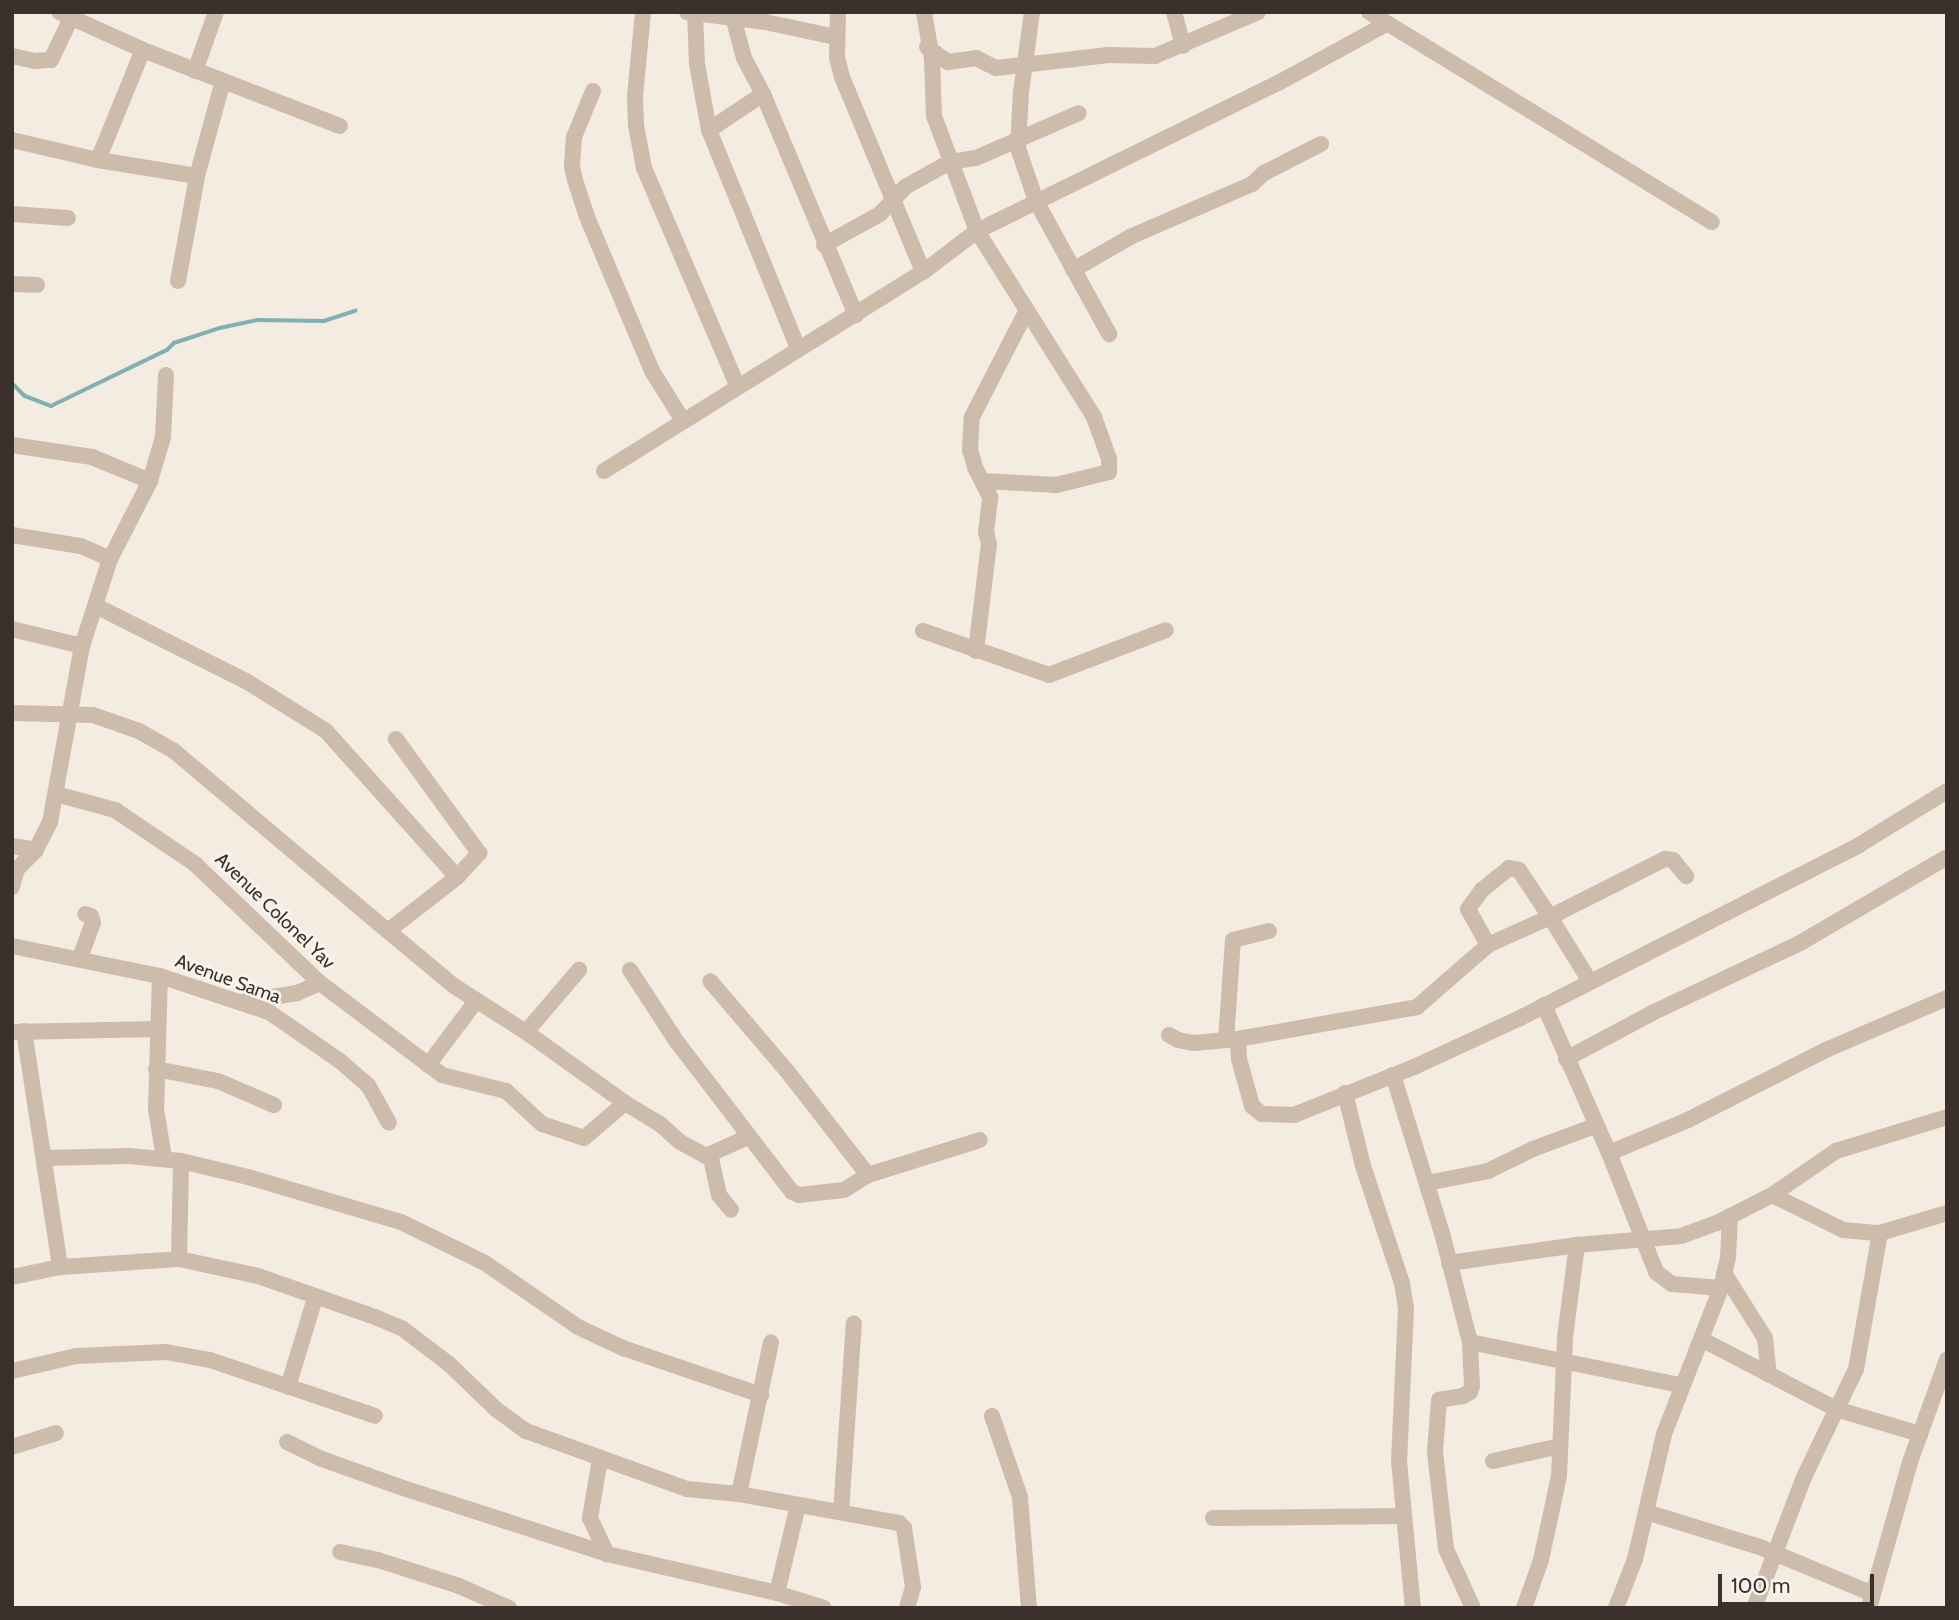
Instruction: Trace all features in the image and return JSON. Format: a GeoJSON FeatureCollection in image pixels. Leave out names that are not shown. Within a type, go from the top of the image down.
{"type":"FeatureCollection","features":[{"type":"Feature","properties":{"kind":"street"},"geometry":{"type":"LineString","coordinates":[[195,71],[216,12]]}},
{"type":"Feature","properties":{"kind":"street"},"geometry":{"type":"LineString","coordinates":[[643,12],[635,96],[636,125],[643,168],[737,385]]}},
{"type":"Feature","properties":{"kind":"street"},"geometry":{"type":"LineString","coordinates":[[686,12],[766,17],[836,37]]}},
{"type":"Feature","properties":{"kind":"street"},"geometry":{"type":"LineString","coordinates":[[840,12],[836,37],[842,77],[923,272]]}},
{"type":"Feature","properties":{"kind":"street"},"geometry":{"type":"LineString","coordinates":[[1032,12],[1017,139],[1036,201],[1109,334]]}},
{"type":"Feature","properties":{"kind":"street"},"geometry":{"type":"LineString","coordinates":[[1174,12],[1183,46]]}},
{"type":"Feature","properties":{"kind":"street"},"geometry":{"type":"LineString","coordinates":[[928,47],[948,62],[975,58],[996,68],[1108,55],[1155,57],[1258,12]]}},
{"type":"Feature","properties":{"kind":"street"},"geometry":{"type":"LineString","coordinates":[[1369,12],[1712,222]]}},
{"type":"Feature","properties":{"kind":"street"},"geometry":{"type":"LineString","coordinates":[[695,13],[697,64],[709,130],[798,348]]}},
{"type":"Feature","properties":{"kind":"street"},"geometry":{"type":"LineString","coordinates":[[920,13],[932,59],[932,104],[950,162],[977,231],[1094,417],[1109,459],[1109,472],[1048,486],[983,481]]}},
{"type":"Feature","properties":{"kind":"street"},"geometry":{"type":"LineString","coordinates":[[12,56],[35,61],[51,60],[65,15],[195,71],[340,126]]}},
{"type":"Feature","properties":{"kind":"street"},"geometry":{"type":"LineString","coordinates":[[733,17],[744,58],[763,94],[824,244],[856,314]]}},
{"type":"Feature","properties":{"kind":"street"},"geometry":{"type":"LineString","coordinates":[[604,471],[682,419],[923,272],[977,231],[1280,82],[1387,24]]}},
{"type":"Feature","properties":{"kind":"street"},"geometry":{"type":"LineString","coordinates":[[98,160],[143,50]]}},
{"type":"Feature","properties":{"kind":"street"},"geometry":{"type":"LineString","coordinates":[[178,281],[197,176],[223,81]]}},
{"type":"Feature","properties":{"kind":"street"},"geometry":{"type":"LineString","coordinates":[[593,91],[574,136],[572,166],[575,180],[587,217],[652,371],[682,419]]}},
{"type":"Feature","properties":{"kind":"street"},"geometry":{"type":"LineString","coordinates":[[709,130],[763,94]]}},
{"type":"Feature","properties":{"kind":"street"},"geometry":{"type":"LineString","coordinates":[[824,244],[880,214],[905,187],[950,162],[975,158],[1079,113]]}},
{"type":"Feature","properties":{"kind":"street"},"geometry":{"type":"LineString","coordinates":[[12,140],[98,160],[197,176]]}},
{"type":"Feature","properties":{"kind":"street"},"geometry":{"type":"LineString","coordinates":[[1073,270],[1132,236],[1252,184],[1264,173],[1321,144]]}},
{"type":"Feature","properties":{"kind":"street"},"geometry":{"type":"LineString","coordinates":[[12,214],[68,218]]}},
{"type":"Feature","properties":{"kind":"street"},"geometry":{"type":"LineString","coordinates":[[12,284],[37,285]]}},
{"type":"Feature","properties":{"kind":"street"},"geometry":{"type":"LineString","coordinates":[[976,651],[989,544],[986,532],[990,497],[975,467],[971,450],[972,417],[1027,310]]}},
{"type":"Feature","properties":{"kind":"street"},"geometry":{"type":"LineString","coordinates":[[12,887],[17,869],[36,850],[47,829],[56,794],[82,646],[110,559],[150,481],[163,437],[166,375]]}},
{"type":"Feature","properties":{"kind":"street"},"geometry":{"type":"LineString","coordinates":[[12,445],[76,453],[150,481]]}},
{"type":"Feature","properties":{"kind":"street"},"geometry":{"type":"LineString","coordinates":[[12,535],[81,547],[110,559]]}},
{"type":"Feature","properties":{"kind":"street"},"geometry":{"type":"LineString","coordinates":[[96,606],[258,688],[326,731],[457,877]]}},
{"type":"Feature","properties":{"kind":"street"},"geometry":{"type":"LineString","coordinates":[[12,629],[82,646]]}},
{"type":"Feature","properties":{"kind":"street"},"geometry":{"type":"LineString","coordinates":[[923,631],[1049,675],[1166,630]]}},
{"type":"Feature","properties":{"kind":"street"},"geometry":{"type":"LineString","coordinates":[[12,713],[93,716],[139,731],[174,751],[388,931],[476,1001],[660,1124],[680,1142],[704,1154],[710,1154],[748,1137]]}},
{"type":"Feature","properties":{"kind":"street"},"geometry":{"type":"LineString","coordinates":[[388,931],[457,877],[479,853],[396,739]]}},
{"type":"Feature","properties":{"kind":"street"},"geometry":{"type":"LineString","coordinates":[[1269,931],[1233,940],[1232,1039],[1248,1100],[1262,1114],[1294,1115],[1393,1075],[1545,1005],[1589,980],[1859,845],[1925,807],[1947,791]]}},
{"type":"Feature","properties":{"kind":"street","name":"Avenue Colonel Yav"},"geometry":{"type":"LineString","coordinates":[[56,794],[115,810],[195,864],[320,983],[428,1065],[455,1080],[506,1091],[542,1124],[584,1138],[625,1103]]}},
{"type":"Feature","properties":{"kind":"street"},"geometry":{"type":"LineString","coordinates":[[12,846],[36,850]]}},
{"type":"Feature","properties":{"kind":"street"},"geometry":{"type":"LineString","coordinates":[[1566,1059],[1652,1013],[1800,943],[1947,857]]}},
{"type":"Feature","properties":{"kind":"street"},"geometry":{"type":"LineString","coordinates":[[1169,1035],[1183,1042],[1232,1039],[1417,1007],[1489,945],[1665,859],[1673,860],[1686,876]]}},
{"type":"Feature","properties":{"kind":"street"},"geometry":{"type":"LineString","coordinates":[[1489,945],[1468,909],[1482,890],[1509,868],[1519,870],[1589,980]]}},
{"type":"Feature","properties":{"kind":"street"},"geometry":{"type":"LineString","coordinates":[[80,958],[93,922],[91,916],[85,914]]}},
{"type":"Feature","properties":{"kind":"street","name":"Avenue Sama"},"geometry":{"type":"LineString","coordinates":[[12,946],[160,976],[241,1002],[286,1022],[356,1074],[373,1092],[389,1123]]}},
{"type":"Feature","properties":{"kind":"street"},"geometry":{"type":"LineString","coordinates":[[526,1032],[579,970]]}},
{"type":"Feature","properties":{"kind":"street"},"geometry":{"type":"LineString","coordinates":[[630,970],[677,1042],[792,1192],[799,1195],[844,1190],[868,1175],[980,1140]]}},
{"type":"Feature","properties":{"kind":"street"},"geometry":{"type":"LineString","coordinates":[[160,976],[156,1108],[164,1158]]}},
{"type":"Feature","properties":{"kind":"street"},"geometry":{"type":"LineString","coordinates":[[710,981],[787,1071],[868,1175]]}},
{"type":"Feature","properties":{"kind":"street"},"geometry":{"type":"LineString","coordinates":[[241,1002],[297,993],[320,983]]}},
{"type":"Feature","properties":{"kind":"street"},"geometry":{"type":"LineString","coordinates":[[1609,1153],[1688,1120],[1828,1049],[1947,998]]}},
{"type":"Feature","properties":{"kind":"street"},"geometry":{"type":"LineString","coordinates":[[428,1065],[476,1001]]}},
{"type":"Feature","properties":{"kind":"street"},"geometry":{"type":"LineString","coordinates":[[1545,1005],[1566,1059],[1609,1153],[1642,1240],[1662,1279],[1672,1284],[1723,1280]]}},
{"type":"Feature","properties":{"kind":"street"},"geometry":{"type":"LineString","coordinates":[[61,1267],[44,1158],[18,1032],[157,1029]]}},
{"type":"Feature","properties":{"kind":"street"},"geometry":{"type":"LineString","coordinates":[[156,1069],[218,1081],[274,1105]]}},
{"type":"Feature","properties":{"kind":"street"},"geometry":{"type":"LineString","coordinates":[[1393,1075],[1427,1183],[1470,1342],[1472,1386],[1470,1392],[1463,1396],[1439,1400],[1435,1452],[1446,1549],[1473,1608]]}},
{"type":"Feature","properties":{"kind":"street"},"geometry":{"type":"LineString","coordinates":[[1345,1093],[1363,1166],[1402,1283],[1406,1308],[1399,1461],[1412,1608]]}},
{"type":"Feature","properties":{"kind":"street"},"geometry":{"type":"LineString","coordinates":[[1449,1263],[1577,1245],[1681,1236],[1772,1195],[1836,1151],[1947,1117]]}},
{"type":"Feature","properties":{"kind":"street"},"geometry":{"type":"LineString","coordinates":[[1427,1183],[1488,1171],[1533,1149],[1595,1126]]}},
{"type":"Feature","properties":{"kind":"street"},"geometry":{"type":"LineString","coordinates":[[710,1154],[719,1195],[731,1210]]}},
{"type":"Feature","properties":{"kind":"street"},"geometry":{"type":"LineString","coordinates":[[44,1158],[129,1156],[181,1161],[248,1177],[401,1222],[485,1263],[578,1327],[623,1348],[761,1395]]}},
{"type":"Feature","properties":{"kind":"street"},"geometry":{"type":"LineString","coordinates":[[179,1259],[181,1161]]}},
{"type":"Feature","properties":{"kind":"street"},"geometry":{"type":"LineString","coordinates":[[1772,1195],[1843,1230],[1880,1233],[1947,1213]]}},
{"type":"Feature","properties":{"kind":"street"},"geometry":{"type":"LineString","coordinates":[[1616,1608],[1647,1512],[1664,1434],[1680,1385],[1702,1339],[1723,1280],[1730,1216]]}},
{"type":"Feature","properties":{"kind":"street"},"geometry":{"type":"LineString","coordinates":[[1754,1608],[1804,1477],[1856,1369],[1880,1233]]}},
{"type":"Feature","properties":{"kind":"street"},"geometry":{"type":"LineString","coordinates":[[1524,1608],[1541,1560],[1559,1476],[1564,1361],[1577,1245]]}},
{"type":"Feature","properties":{"kind":"street"},"geometry":{"type":"LineString","coordinates":[[12,1277],[61,1267],[179,1259],[258,1276],[403,1329],[449,1364],[513,1423],[600,1459],[687,1489],[739,1494],[902,1526],[913,1587],[907,1608]]}},
{"type":"Feature","properties":{"kind":"street"},"geometry":{"type":"LineString","coordinates":[[1723,1280],[1765,1338],[1769,1375]]}},
{"type":"Feature","properties":{"kind":"street"},"geometry":{"type":"LineString","coordinates":[[288,1387],[316,1298]]}},
{"type":"Feature","properties":{"kind":"street"},"geometry":{"type":"LineString","coordinates":[[841,1512],[854,1323]]}},
{"type":"Feature","properties":{"kind":"street"},"geometry":{"type":"LineString","coordinates":[[1702,1339],[1836,1409],[1920,1434]]}},
{"type":"Feature","properties":{"kind":"street"},"geometry":{"type":"LineString","coordinates":[[739,1494],[771,1342]]}},
{"type":"Feature","properties":{"kind":"street"},"geometry":{"type":"LineString","coordinates":[[1470,1342],[1680,1385]]}},
{"type":"Feature","properties":{"kind":"street"},"geometry":{"type":"LineString","coordinates":[[12,1371],[76,1356],[166,1352],[210,1360],[375,1416]]}},
{"type":"Feature","properties":{"kind":"street"},"geometry":{"type":"LineString","coordinates":[[1647,1512],[1711,1530],[1774,1554],[1871,1601],[1920,1434],[1947,1359]]}},
{"type":"Feature","properties":{"kind":"street"},"geometry":{"type":"LineString","coordinates":[[992,1416],[1020,1497],[1029,1608]]}},
{"type":"Feature","properties":{"kind":"street"},"geometry":{"type":"LineString","coordinates":[[12,1447],[56,1433]]}},
{"type":"Feature","properties":{"kind":"street"},"geometry":{"type":"LineString","coordinates":[[287,1442],[322,1459],[400,1487],[607,1554],[776,1593],[824,1608]]}},
{"type":"Feature","properties":{"kind":"street"},"geometry":{"type":"LineString","coordinates":[[1493,1461],[1560,1446]]}},
{"type":"Feature","properties":{"kind":"street"},"geometry":{"type":"LineString","coordinates":[[600,1459],[590,1518],[607,1554]]}},
{"type":"Feature","properties":{"kind":"street"},"geometry":{"type":"LineString","coordinates":[[776,1593],[798,1505]]}},
{"type":"Feature","properties":{"kind":"street"},"geometry":{"type":"LineString","coordinates":[[1213,1518],[1403,1516]]}},
{"type":"Feature","properties":{"kind":"street"},"geometry":{"type":"LineString","coordinates":[[340,1552],[425,1575],[509,1608]]}},
{"type":"Feature","properties":{"kind":"waterway"},"geometry":{"type":"LineString","coordinates":[[12,383],[25,396],[51,406],[167,350],[174,343],[220,328],[257,320],[324,321],[355,311]]}}]}
